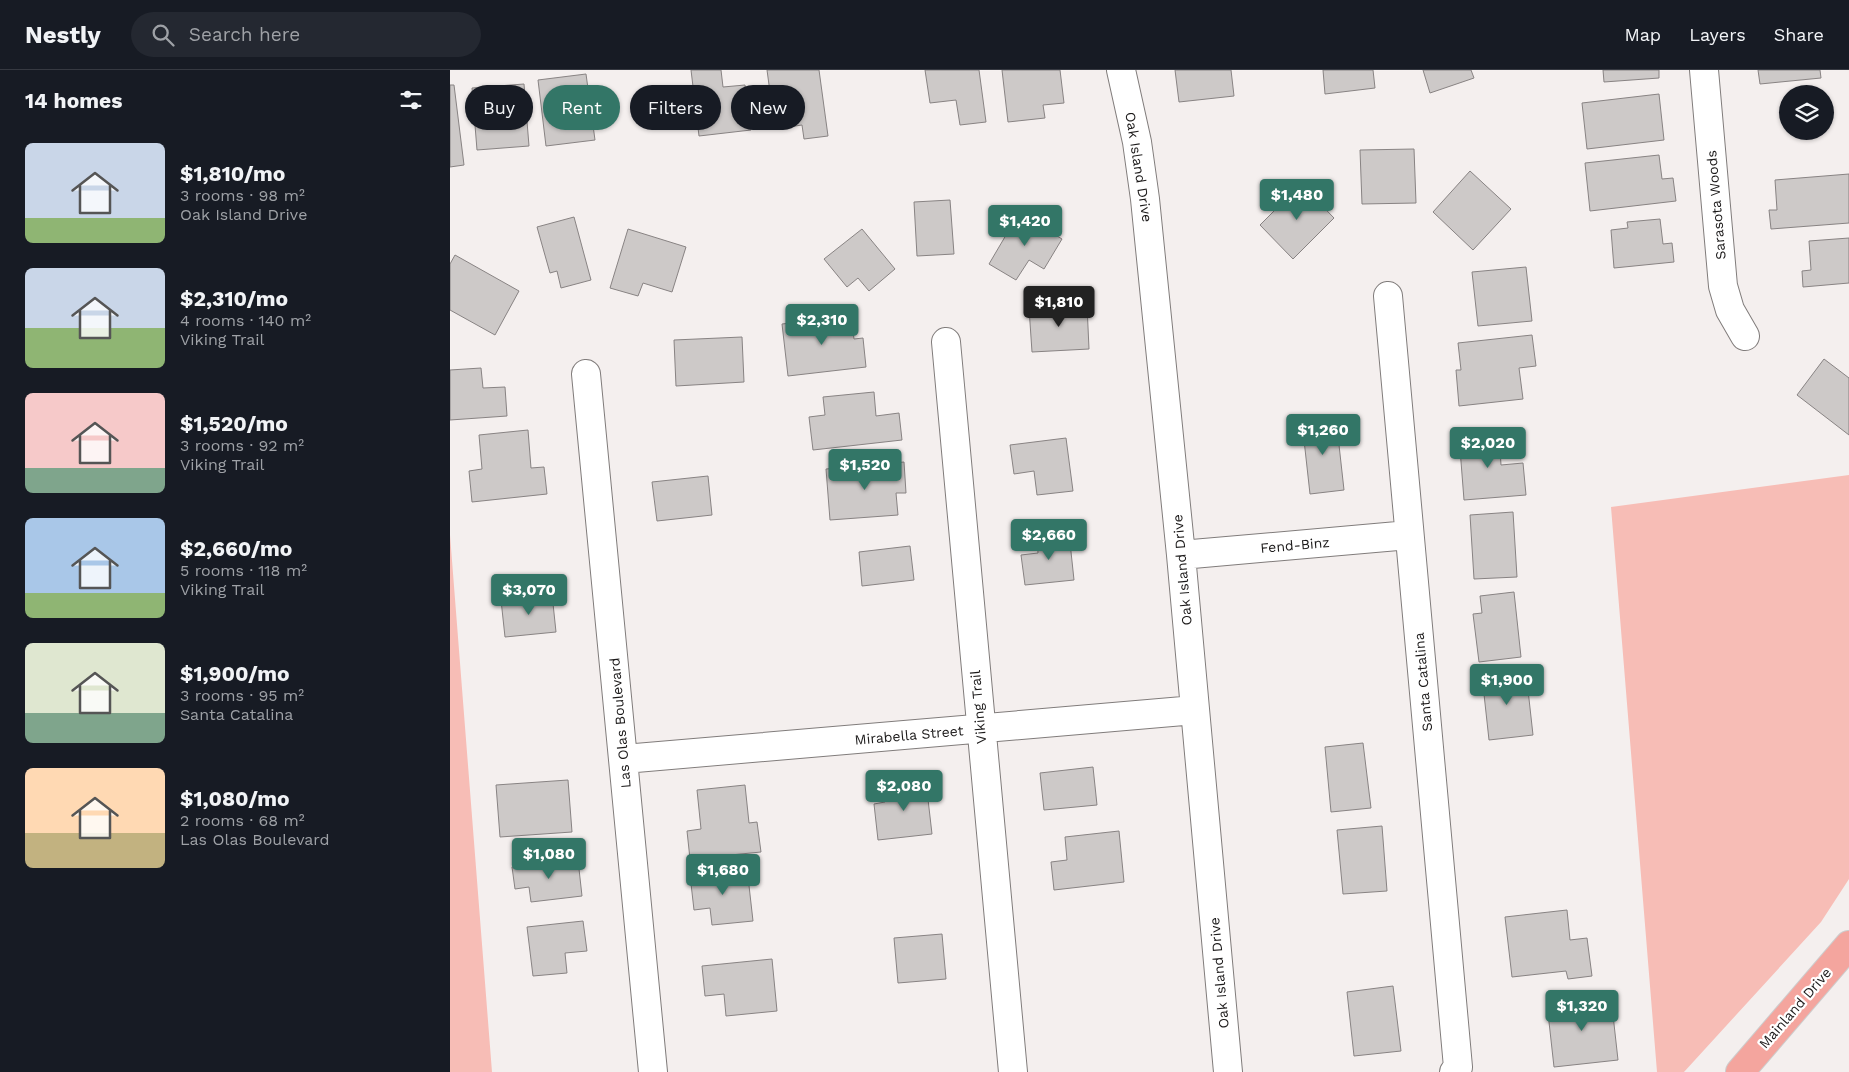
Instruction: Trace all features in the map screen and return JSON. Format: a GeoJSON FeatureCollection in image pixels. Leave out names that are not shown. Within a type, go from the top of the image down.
{"type":"FeatureCollection","features":[{"type":"Feature","properties":{"kind":"main road","name":"Mainland Drive"},"geometry":{"type":"LineString","coordinates":[[1740,1072],[1849,945]]}},
{"type":"Feature","properties":{"kind":"street","name":"Oak Island Drive"},"geometry":{"type":"LineString","coordinates":[[1121,70],[1137,142],[1145,199],[1181,555],[1228,1072]]}},
{"type":"Feature","properties":{"kind":"street","name":"Sarasota Woods"},"geometry":{"type":"LineString","coordinates":[[1704,70],[1723,286],[1730,310],[1745,336]]}},
{"type":"Feature","properties":{"kind":"street","name":"Santa Catalina"},"geometry":{"type":"LineString","coordinates":[[1388,296],[1456,1070]]}},
{"type":"Feature","properties":{"kind":"street","name":"Viking Trail"},"geometry":{"type":"LineString","coordinates":[[946,342],[1013,1072]]}},
{"type":"Feature","properties":{"kind":"street","name":"Las Olas Boulevard"},"geometry":{"type":"LineString","coordinates":[[586,374],[653,1072]]}},
{"type":"Feature","properties":{"kind":"street","name":"Fend-Binz"},"geometry":{"type":"LineString","coordinates":[[1181,555],[1409,535]]}},
{"type":"Feature","properties":{"kind":"street","name":"Mirabella Street"},"geometry":{"type":"LineString","coordinates":[[624,759],[1195,710]]}},
{"type":"Feature","properties":{"kind":"shaded area"},"geometry":{"type":"Polygon","coordinates":[[[1849,475],[1849,879],[1821,922],[1684,1072],[1657,1072],[1611,507],[1849,475]]]}},
{"type":"Feature","properties":{"kind":"shaded area"},"geometry":{"type":"Polygon","coordinates":[[[450,535],[492,1072],[450,1072],[450,535]]]}},
{"type":"Feature","properties":{"kind":"building"},"geometry":{"type":"Polygon","coordinates":[[[691,70],[721,70],[723,87],[731,86],[731,130],[751,130],[699,136],[698,130],[721,130],[721,85],[693,85],[691,70]]]}},
{"type":"Feature","properties":{"kind":"building"},"geometry":{"type":"Polygon","coordinates":[[[767,70],[819,70],[828,136],[804,139],[805,85],[769,85],[767,70]]]}},
{"type":"Feature","properties":{"kind":"building"},"geometry":{"type":"Polygon","coordinates":[[[925,70],[979,70],[986,122],[960,125],[956,100],[930,103],[925,70]]]}},
{"type":"Feature","properties":{"kind":"building"},"geometry":{"type":"Polygon","coordinates":[[[1002,70],[1060,70],[1064,103],[1043,105],[1045,118],[1008,122],[1002,70]]]}},
{"type":"Feature","properties":{"kind":"building"},"geometry":{"type":"Polygon","coordinates":[[[1175,70],[1231,70],[1234,96],[1179,102],[1175,70]]]}},
{"type":"Feature","properties":{"kind":"building"},"geometry":{"type":"Polygon","coordinates":[[[1323,70],[1373,70],[1375,88],[1325,94],[1323,70]]]}},
{"type":"Feature","properties":{"kind":"building"},"geometry":{"type":"Polygon","coordinates":[[[1423,70],[1471,70],[1474,78],[1430,93],[1423,70]]]}},
{"type":"Feature","properties":{"kind":"building"},"geometry":{"type":"Polygon","coordinates":[[[1603,70],[1659,70],[1659,78],[1604,82],[1603,70]]]}},
{"type":"Feature","properties":{"kind":"building"},"geometry":{"type":"Polygon","coordinates":[[[1758,70],[1820,70],[1821,78],[1760,84],[1758,70]]]}},
{"type":"Feature","properties":{"kind":"building"},"geometry":{"type":"Polygon","coordinates":[[[586,74],[588,85],[543,85],[543,121],[538,80],[586,74]]]}},
{"type":"Feature","properties":{"kind":"building"},"geometry":{"type":"Polygon","coordinates":[[[450,85],[454,85],[464,165],[450,167],[450,85]]]}},
{"type":"Feature","properties":{"kind":"building"},"geometry":{"type":"Polygon","coordinates":[[[1659,94],[1664,140],[1587,149],[1582,103],[1659,94]]]}},
{"type":"Feature","properties":{"kind":"building"},"geometry":{"type":"Polygon","coordinates":[[[475,130],[528,130],[529,146],[477,150],[475,130]]]}},
{"type":"Feature","properties":{"kind":"building"},"geometry":{"type":"Polygon","coordinates":[[[544,130],[594,130],[595,140],[546,146],[544,130]]]}},
{"type":"Feature","properties":{"kind":"building"},"geometry":{"type":"Polygon","coordinates":[[[1414,149],[1416,203],[1362,204],[1360,150],[1414,149]]]}},
{"type":"Feature","properties":{"kind":"building"},"geometry":{"type":"Polygon","coordinates":[[[1659,155],[1662,179],[1673,178],[1676,201],[1590,211],[1585,163],[1659,155]]]}},
{"type":"Feature","properties":{"kind":"building"},"geometry":{"type":"Polygon","coordinates":[[[1470,171],[1511,209],[1473,250],[1433,212],[1470,171]]]}},
{"type":"Feature","properties":{"kind":"building"},"geometry":{"type":"Polygon","coordinates":[[[1849,174],[1849,223],[1771,229],[1769,210],[1777,210],[1775,180],[1849,174]]]}},
{"type":"Feature","properties":{"kind":"building"},"geometry":{"type":"Polygon","coordinates":[[[1301,184],[1334,218],[1293,259],[1260,225],[1301,184]]]}},
{"type":"Feature","properties":{"kind":"building"},"geometry":{"type":"Polygon","coordinates":[[[950,200],[954,254],[917,256],[914,202],[950,200]]]}},
{"type":"Feature","properties":{"kind":"building"},"geometry":{"type":"Polygon","coordinates":[[[1019,213],[1062,239],[1044,269],[1029,260],[1016,280],[989,264],[1019,213]]]}},
{"type":"Feature","properties":{"kind":"building"},"geometry":{"type":"Polygon","coordinates":[[[574,217],[591,280],[561,288],[557,271],[550,273],[537,227],[574,217]]]}},
{"type":"Feature","properties":{"kind":"building"},"geometry":{"type":"Polygon","coordinates":[[[1660,219],[1663,244],[1672,243],[1674,262],[1614,268],[1611,230],[1628,228],[1627,222],[1660,219]]]}},
{"type":"Feature","properties":{"kind":"building"},"geometry":{"type":"Polygon","coordinates":[[[628,229],[686,247],[672,292],[643,283],[638,296],[610,288],[628,229]]]}},
{"type":"Feature","properties":{"kind":"building"},"geometry":{"type":"Polygon","coordinates":[[[862,229],[895,269],[869,291],[858,278],[847,287],[824,259],[862,229]]]}},
{"type":"Feature","properties":{"kind":"building"},"geometry":{"type":"Polygon","coordinates":[[[1849,238],[1849,283],[1803,287],[1802,271],[1811,270],[1809,241],[1849,238]]]}},
{"type":"Feature","properties":{"kind":"building"},"geometry":{"type":"Polygon","coordinates":[[[455,255],[519,291],[495,335],[450,310],[450,264],[455,255]]]}},
{"type":"Feature","properties":{"kind":"building"},"geometry":{"type":"Polygon","coordinates":[[[1526,267],[1532,321],[1478,326],[1472,272],[1526,267]]]}},
{"type":"Feature","properties":{"kind":"building"},"geometry":{"type":"Polygon","coordinates":[[[1087,305],[1089,349],[1032,352],[1029,308],[1087,305]]]}},
{"type":"Feature","properties":{"kind":"building"},"geometry":{"type":"Polygon","coordinates":[[[851,316],[854,339],[863,338],[866,367],[788,376],[782,324],[851,316]]]}},
{"type":"Feature","properties":{"kind":"building"},"geometry":{"type":"Polygon","coordinates":[[[1532,335],[1536,366],[1519,368],[1523,399],[1459,406],[1456,370],[1461,370],[1458,343],[1532,335]]]}},
{"type":"Feature","properties":{"kind":"building"},"geometry":{"type":"Polygon","coordinates":[[[742,337],[744,382],[676,386],[674,340],[742,337]]]}},
{"type":"Feature","properties":{"kind":"building"},"geometry":{"type":"Polygon","coordinates":[[[1824,359],[1849,378],[1849,435],[1797,395],[1824,359]]]}},
{"type":"Feature","properties":{"kind":"building"},"geometry":{"type":"Polygon","coordinates":[[[481,368],[483,388],[505,387],[507,416],[450,420],[450,370],[481,368]]]}},
{"type":"Feature","properties":{"kind":"building"},"geometry":{"type":"Polygon","coordinates":[[[874,392],[876,416],[899,413],[902,440],[813,450],[809,417],[825,415],[823,397],[874,392]]]}},
{"type":"Feature","properties":{"kind":"building"},"geometry":{"type":"Polygon","coordinates":[[[1336,418],[1344,490],[1310,494],[1302,422],[1336,418]]]}},
{"type":"Feature","properties":{"kind":"building"},"geometry":{"type":"Polygon","coordinates":[[[528,430],[531,468],[544,467],[547,494],[472,502],[469,471],[482,469],[479,435],[528,430]]]}},
{"type":"Feature","properties":{"kind":"building"},"geometry":{"type":"Polygon","coordinates":[[[1499,432],[1501,465],[1523,463],[1526,495],[1464,500],[1459,436],[1499,432]]]}},
{"type":"Feature","properties":{"kind":"building"},"geometry":{"type":"Polygon","coordinates":[[[1066,438],[1073,491],[1037,495],[1034,471],[1014,474],[1010,445],[1066,438]]]}},
{"type":"Feature","properties":{"kind":"building"},"geometry":{"type":"Polygon","coordinates":[[[904,462],[906,493],[896,493],[898,515],[830,520],[826,469],[904,462]]]}},
{"type":"Feature","properties":{"kind":"building"},"geometry":{"type":"Polygon","coordinates":[[[708,476],[712,515],[657,521],[652,482],[708,476]]]}},
{"type":"Feature","properties":{"kind":"building"},"geometry":{"type":"Polygon","coordinates":[[[1513,512],[1517,577],[1474,579],[1470,515],[1513,512]]]}},
{"type":"Feature","properties":{"kind":"building"},"geometry":{"type":"Polygon","coordinates":[[[1069,533],[1074,580],[1025,585],[1021,555],[1038,553],[1037,537],[1069,533]]]}},
{"type":"Feature","properties":{"kind":"building"},"geometry":{"type":"Polygon","coordinates":[[[910,546],[914,580],[862,586],[859,552],[910,546]]]}},
{"type":"Feature","properties":{"kind":"building"},"geometry":{"type":"Polygon","coordinates":[[[1514,592],[1521,657],[1479,662],[1473,614],[1482,613],[1480,596],[1514,592]]]}},
{"type":"Feature","properties":{"kind":"building"},"geometry":{"type":"Polygon","coordinates":[[[552,594],[556,632],[505,637],[501,600],[552,594]]]}},
{"type":"Feature","properties":{"kind":"building"},"geometry":{"type":"Polygon","coordinates":[[[1526,672],[1533,735],[1489,740],[1482,676],[1526,672]]]}},
{"type":"Feature","properties":{"kind":"building"},"geometry":{"type":"Polygon","coordinates":[[[1363,743],[1371,808],[1331,812],[1325,747],[1363,743]]]}},
{"type":"Feature","properties":{"kind":"building"},"geometry":{"type":"Polygon","coordinates":[[[1093,767],[1097,805],[1044,810],[1040,773],[1093,767]]]}},
{"type":"Feature","properties":{"kind":"building"},"geometry":{"type":"Polygon","coordinates":[[[568,780],[572,832],[500,837],[496,785],[568,780]]]}},
{"type":"Feature","properties":{"kind":"building"},"geometry":{"type":"Polygon","coordinates":[[[926,782],[932,834],[878,840],[874,804],[885,802],[884,787],[926,782]]]}},
{"type":"Feature","properties":{"kind":"building"},"geometry":{"type":"Polygon","coordinates":[[[745,785],[749,823],[757,822],[761,852],[690,859],[687,831],[701,829],[697,790],[745,785]]]}},
{"type":"Feature","properties":{"kind":"building"},"geometry":{"type":"Polygon","coordinates":[[[1382,826],[1387,891],[1343,894],[1337,830],[1382,826]]]}},
{"type":"Feature","properties":{"kind":"building"},"geometry":{"type":"Polygon","coordinates":[[[1119,831],[1124,882],[1054,890],[1051,862],[1067,860],[1065,837],[1119,831]]]}},
{"type":"Feature","properties":{"kind":"building"},"geometry":{"type":"Polygon","coordinates":[[[578,860],[582,896],[531,902],[529,887],[515,889],[512,867],[578,860]]]}},
{"type":"Feature","properties":{"kind":"building"},"geometry":{"type":"Polygon","coordinates":[[[747,868],[753,921],[712,925],[710,908],[694,910],[690,875],[747,868]]]}},
{"type":"Feature","properties":{"kind":"building"},"geometry":{"type":"Polygon","coordinates":[[[1567,910],[1570,940],[1587,938],[1592,976],[1568,979],[1566,971],[1512,977],[1505,917],[1567,910]]]}},
{"type":"Feature","properties":{"kind":"building"},"geometry":{"type":"Polygon","coordinates":[[[583,921],[587,951],[565,953],[567,973],[533,976],[527,927],[583,921]]]}},
{"type":"Feature","properties":{"kind":"building"},"geometry":{"type":"Polygon","coordinates":[[[942,934],[946,979],[898,983],[894,938],[942,934]]]}},
{"type":"Feature","properties":{"kind":"building"},"geometry":{"type":"Polygon","coordinates":[[[772,959],[777,1011],[726,1016],[724,994],[705,996],[702,966],[772,959]]]}},
{"type":"Feature","properties":{"kind":"building"},"geometry":{"type":"Polygon","coordinates":[[[1393,986],[1401,1051],[1354,1056],[1347,992],[1393,986]]]}},
{"type":"Feature","properties":{"kind":"building"},"geometry":{"type":"Polygon","coordinates":[[[1611,997],[1618,1060],[1554,1067],[1547,1004],[1611,997]]]}}]}
